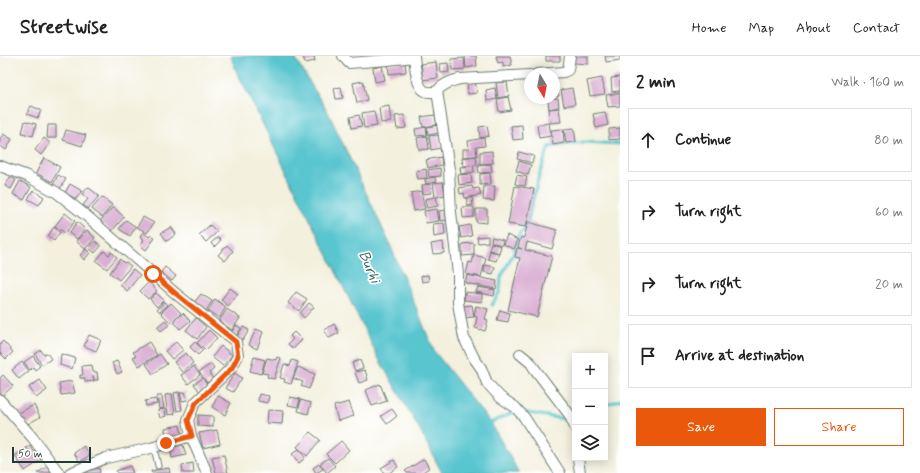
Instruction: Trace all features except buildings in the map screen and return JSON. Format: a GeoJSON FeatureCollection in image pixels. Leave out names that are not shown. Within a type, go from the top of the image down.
{"type":"FeatureCollection","features":[{"type":"Feature","properties":{"kind":"street"},"geometry":{"type":"LineString","coordinates":[[344,56],[349,63],[414,56],[415,70],[419,83],[422,90],[426,92],[437,91],[450,82],[460,79],[524,74]]}},
{"type":"Feature","properties":{"kind":"street"},"geometry":{"type":"LineString","coordinates":[[560,72],[568,70],[570,56]]}},
{"type":"Feature","properties":{"kind":"street"},"geometry":{"type":"LineString","coordinates":[[437,91],[449,169],[451,212],[458,274],[458,303],[464,338],[481,368],[487,383],[500,397],[515,407],[524,417],[560,473]]}},
{"type":"Feature","properties":{"kind":"street"},"geometry":{"type":"LineString","coordinates":[[0,166],[27,176],[56,192],[89,218],[175,293],[236,342],[238,356],[232,368],[196,403],[188,420],[192,436],[207,473]]}},
{"type":"Feature","properties":{"kind":"street"},"geometry":{"type":"LineString","coordinates":[[520,354],[531,363],[572,421]]}},
{"type":"Feature","properties":{"kind":"street"},"geometry":{"type":"LineString","coordinates":[[0,400],[32,437],[59,473]]}},
{"type":"Feature","properties":{"kind":"street"},"geometry":{"type":"LineString","coordinates":[[70,473],[106,458],[154,447],[192,436]]}},
{"type":"Feature","properties":{"kind":"street"},"geometry":{"type":"LineString","coordinates":[[578,461],[580,473]]}},
{"type":"Feature","properties":{"kind":"lane"},"geometry":{"type":"LineString","coordinates":[[154,447],[158,466]]}},
{"type":"Feature","properties":{"kind":"water","name":"Burhi"},"geometry":{"type":"Polygon","coordinates":[[[231,56],[294,56],[330,116],[389,242],[434,351],[491,423],[519,473],[442,473],[420,430],[380,361],[234,66],[231,56]]]}},
{"type":"Feature","properties":{"kind":"waterway"},"geometry":{"type":"LineString","coordinates":[[492,305],[500,291],[501,277],[514,252],[519,234],[526,228],[539,176],[549,147],[583,142],[620,144]]}},
{"type":"Feature","properties":{"kind":"waterway"},"geometry":{"type":"LineString","coordinates":[[608,404],[620,400]]}},
{"type":"Feature","properties":{"kind":"waterway"},"geometry":{"type":"LineString","coordinates":[[488,424],[516,411]]}},
{"type":"Feature","properties":{"kind":"waterway"},"geometry":{"type":"LineString","coordinates":[[523,412],[564,419],[572,416]]}},
{"type":"Feature","properties":{"kind":"route"},"geometry":{"type":"LineString","coordinates":[[153,274],[236,342],[238,356],[232,368],[196,403],[188,420],[192,436],[166,443]]}}]}
